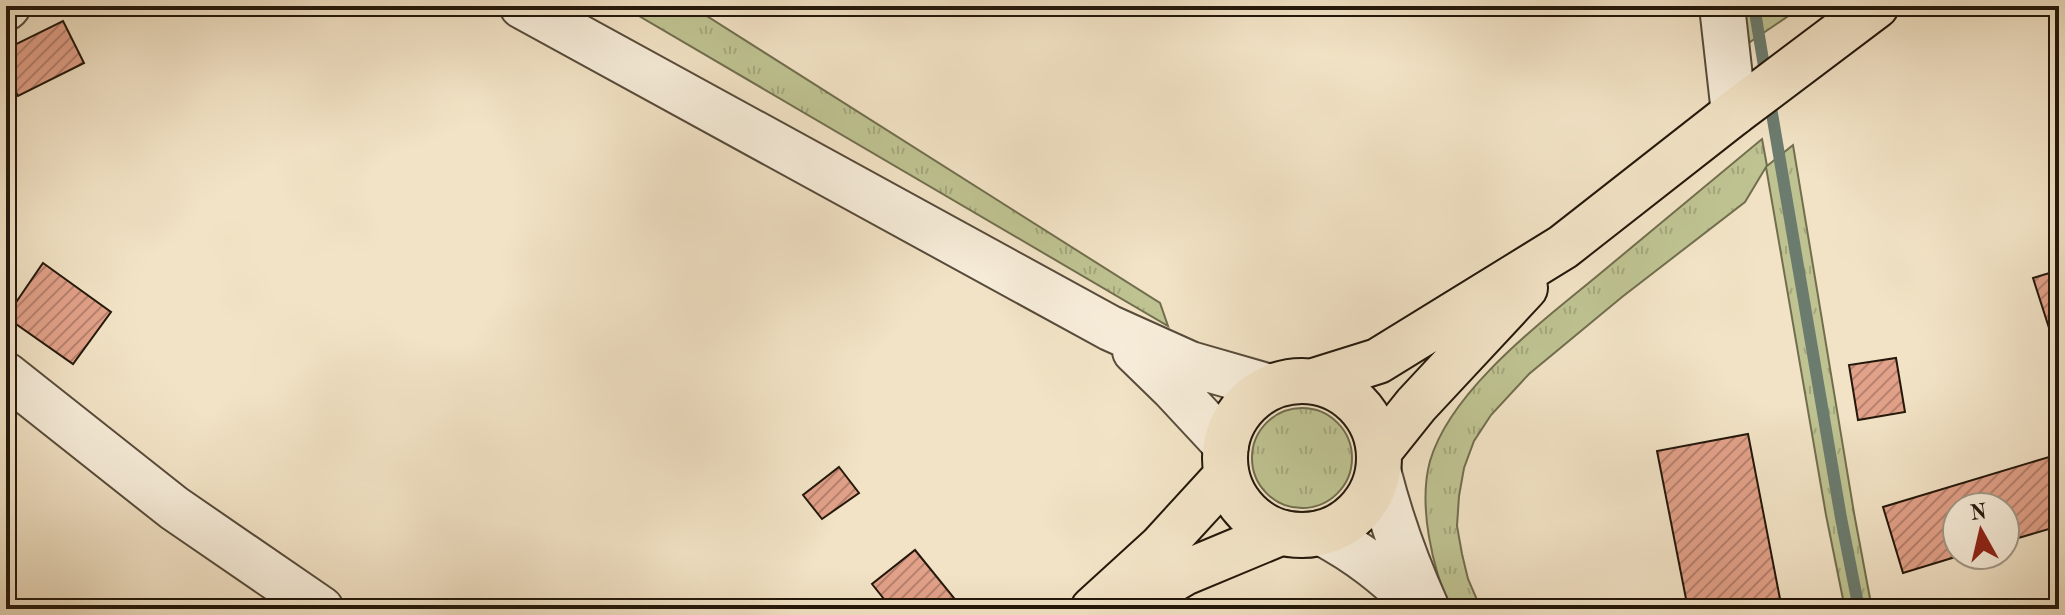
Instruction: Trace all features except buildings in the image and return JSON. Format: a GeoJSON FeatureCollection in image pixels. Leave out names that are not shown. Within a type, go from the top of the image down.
{"type":"FeatureCollection","features":[{"type":"Feature","properties":{"kind":"main road"},"geometry":{"type":"LineString","coordinates":[[1314,381],[1378,361],[1563,247],[1876,6]]}},
{"type":"Feature","properties":{"kind":"main road"},"geometry":{"type":"LineString","coordinates":[[1123,609],[1184,573],[1301,533],[1342,525],[1359,512],[1371,495],[1380,462],[1416,405],[1563,247]]}},
{"type":"Feature","properties":{"kind":"main road"},"geometry":{"type":"LineString","coordinates":[[1301,533],[1261,524],[1246,512],[1234,495],[1226,460],[1234,421],[1249,401],[1270,387],[1292,380],[1314,381],[1339,389],[1359,404],[1373,425],[1380,462]]}},
{"type":"Feature","properties":{"kind":"main road"},"geometry":{"type":"LineString","coordinates":[[1093,609],[1161,547],[1226,460]]}},
{"type":"Feature","properties":{"kind":"street"},"geometry":{"type":"LineString","coordinates":[[522,6],[1110,328],[1190,364],[1270,387]]}},
{"type":"Feature","properties":{"kind":"street"},"geometry":{"type":"LineString","coordinates":[[1722,6],[1758,95]]}},
{"type":"Feature","properties":{"kind":"street"},"geometry":{"type":"LineString","coordinates":[[1110,328],[1173,388],[1226,460]]}},
{"type":"Feature","properties":{"kind":"street"},"geometry":{"type":"LineString","coordinates":[[6,375],[174,508],[321,609]]}},
{"type":"Feature","properties":{"kind":"street"},"geometry":{"type":"LineString","coordinates":[[1380,462],[1390,520],[1425,609]]}},
{"type":"Feature","properties":{"kind":"street"},"geometry":{"type":"LineString","coordinates":[[1301,533],[1353,549],[1425,609]]}},
{"type":"Feature","properties":{"kind":"green space"},"geometry":{"type":"Polygon","coordinates":[[[622,6],[691,6],[1160,303],[1168,326],[622,6]]]}},
{"type":"Feature","properties":{"kind":"green space"},"geometry":{"type":"Polygon","coordinates":[[[1740,6],[1803,6],[1747,44],[1740,6]]]}},
{"type":"Feature","properties":{"kind":"green space"},"geometry":{"type":"Polygon","coordinates":[[[1762,139],[1767,166],[1793,145],[1872,609],[1845,609],[1766,167],[1745,202],[1529,374],[1491,415],[1474,441],[1464,468],[1457,526],[1468,579],[1481,609],[1451,609],[1433,556],[1426,497],[1430,461],[1442,433],[1459,406],[1532,330],[1762,139]]]}},
{"type":"Feature","properties":{"kind":"green space"},"geometry":{"type":"Polygon","coordinates":[[[1302,408],[1330,416],[1344,430],[1352,458],[1344,486],[1330,500],[1302,508],[1274,500],[1260,486],[1252,458],[1260,430],[1274,416],[1302,408]]]}},
{"type":"Feature","properties":{"kind":"waterway"},"geometry":{"type":"LineString","coordinates":[[1754,6],[1766,78]]}},
{"type":"Feature","properties":{"kind":"waterway"},"geometry":{"type":"LineString","coordinates":[[1769,96],[1859,609]]}}]}
